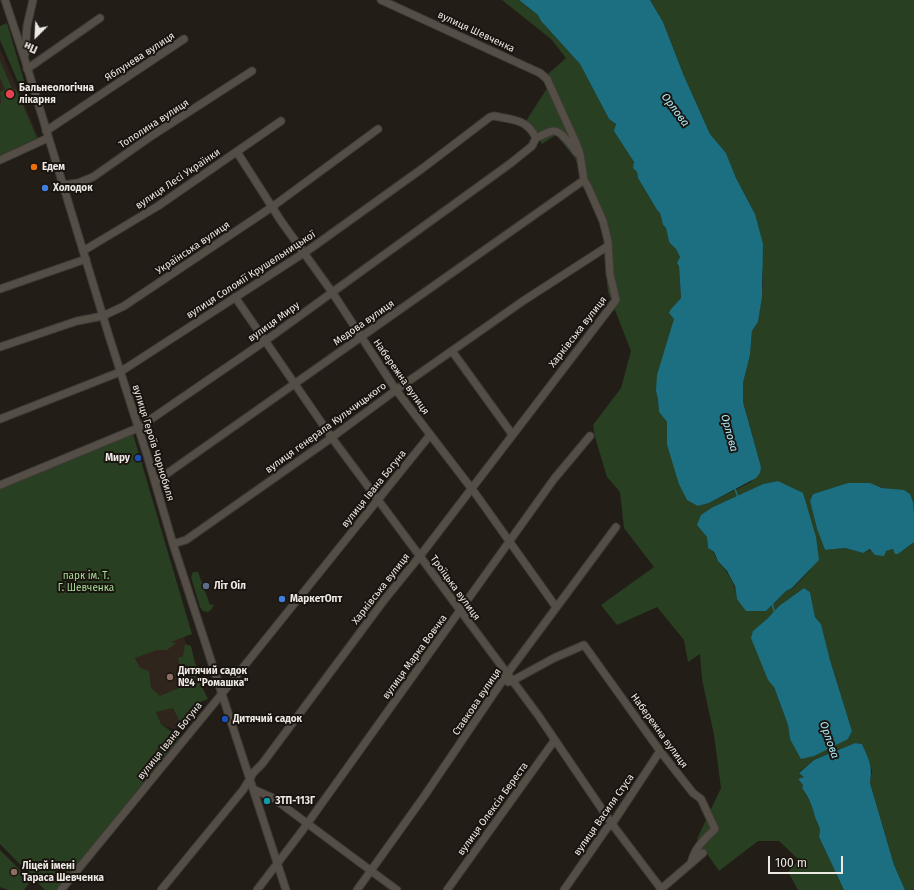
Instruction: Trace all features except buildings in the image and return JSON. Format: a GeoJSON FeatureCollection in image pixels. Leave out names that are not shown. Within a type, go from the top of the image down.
{"type":"FeatureCollection","features":[{"type":"Feature","properties":{"kind":"street","name":"вулиця Героїв Чорнобиля"},"geometry":{"type":"LineString","coordinates":[[5,0],[25,60],[102,316],[286,890]]}},
{"type":"Feature","properties":{"kind":"street"},"geometry":{"type":"LineString","coordinates":[[25,60],[27,26],[33,0]]}},
{"type":"Feature","properties":{"kind":"street","name":"вулиця Шевченка"},"geometry":{"type":"LineString","coordinates":[[381,0],[540,73],[547,79],[551,86],[576,143],[580,157]]}},
{"type":"Feature","properties":{"kind":"street"},"geometry":{"type":"LineString","coordinates":[[27,69],[100,18]]}},
{"type":"Feature","properties":{"kind":"street","name":"Яблунева вулиця"},"geometry":{"type":"LineString","coordinates":[[46,131],[184,39]]}},
{"type":"Feature","properties":{"kind":"street","name":"Тополина вулиця"},"geometry":{"type":"LineString","coordinates":[[63,185],[78,183],[93,177],[150,137],[252,71]]}},
{"type":"Feature","properties":{"kind":"street","name":"вулиця Соломії Крушельницької"},"geometry":{"type":"LineString","coordinates":[[0,419],[120,372],[303,253],[423,168],[484,120],[494,116],[524,123],[532,130],[536,138]]}},
{"type":"Feature","properties":{"kind":"street","name":"вулиця Лесі Українки"},"geometry":{"type":"LineString","coordinates":[[83,251],[158,206],[281,121]]}},
{"type":"Feature","properties":{"kind":"street","name":"Українська вулиця"},"geometry":{"type":"LineString","coordinates":[[0,347],[77,321],[102,316],[124,306],[272,207],[378,129]]}},
{"type":"Feature","properties":{"kind":"street"},"geometry":{"type":"LineString","coordinates":[[536,138],[553,131],[558,132],[567,140],[580,157],[584,180],[603,221],[608,246]]}},
{"type":"Feature","properties":{"kind":"street"},"geometry":{"type":"LineString","coordinates":[[0,160],[48,138]]}},
{"type":"Feature","properties":{"kind":"street","name":"вулиця Миру"},"geometry":{"type":"LineString","coordinates":[[0,484],[138,428],[265,341],[511,163],[532,146],[536,138]]}},
{"type":"Feature","properties":{"kind":"street","name":"Набережна вулиця"},"geometry":{"type":"LineString","coordinates":[[236,152],[303,253],[332,292],[396,390],[470,488],[556,608]]}},
{"type":"Feature","properties":{"kind":"street","name":"Медова вулиця"},"geometry":{"type":"LineString","coordinates":[[156,482],[584,180]]}},
{"type":"Feature","properties":{"kind":"street","name":"Харківська вулиця"},"geometry":{"type":"LineString","coordinates":[[161,890],[243,790],[385,599],[420,556],[470,488],[616,300],[610,274],[608,246]]}},
{"type":"Feature","properties":{"kind":"street","name":"вулиця генерала Кульчицького"},"geometry":{"type":"LineString","coordinates":[[174,544],[186,540],[332,438],[396,390],[523,301],[608,246]]}},
{"type":"Feature","properties":{"kind":"street"},"geometry":{"type":"LineString","coordinates":[[0,289],[86,259]]}},
{"type":"Feature","properties":{"kind":"street","name":"Троїцька вулиця"},"geometry":{"type":"LineString","coordinates":[[235,297],[332,438],[538,715],[612,824],[661,890]]}},
{"type":"Feature","properties":{"kind":"street"},"geometry":{"type":"LineString","coordinates":[[452,351],[512,434]]}},
{"type":"Feature","properties":{"kind":"street","name":"вулиця Івана Богуна"},"geometry":{"type":"LineString","coordinates":[[61,890],[430,435]]}},
{"type":"Feature","properties":{"kind":"street","name":"вулиця Марка Вовчка"},"geometry":{"type":"LineString","coordinates":[[257,890],[278,865],[554,479],[590,436]]}},
{"type":"Feature","properties":{"kind":"street","name":"Ставкова вулиця"},"geometry":{"type":"LineString","coordinates":[[357,890],[502,684],[507,674],[616,526]]}},
{"type":"Feature","properties":{"kind":"street","name":"Набережна вулиця"},"geometry":{"type":"LineString","coordinates":[[512,681],[554,658],[584,645],[660,752],[693,793],[701,799],[715,829],[696,848],[691,862]]}},
{"type":"Feature","properties":{"kind":"street"},"geometry":{"type":"LineString","coordinates":[[502,684],[512,681]]}},
{"type":"Feature","properties":{"kind":"street","name":"вулиця Олексія Береста"},"geometry":{"type":"LineString","coordinates":[[447,890],[554,740]]}},
{"type":"Feature","properties":{"kind":"street","name":"вулиця Василя Стуса"},"geometry":{"type":"LineString","coordinates":[[564,890],[607,828],[612,824],[660,752]]}},
{"type":"Feature","properties":{"kind":"street"},"geometry":{"type":"LineString","coordinates":[[253,789],[273,798],[397,890]]}},
{"type":"Feature","properties":{"kind":"street"},"geometry":{"type":"LineString","coordinates":[[661,890],[703,853]]}},
{"type":"Feature","properties":{"kind":"shaded area","name":"Бальнеологічна лікарня"},"geometry":{"type":"Polygon","coordinates":[[[0,49],[39,139],[0,155],[0,49]]]}},
{"type":"Feature","properties":{"kind":"shaded area","name":"Дитячий садок №4 \"Ромашка\""},"geometry":{"type":"Polygon","coordinates":[[[184,637],[204,699],[176,730],[161,724],[134,654],[184,637]]]}},
{"type":"Feature","properties":{"kind":"green space"},"geometry":{"type":"Polygon","coordinates":[[[502,0],[519,0],[538,15],[541,21],[580,64],[609,119],[616,124],[615,131],[635,165],[638,178],[660,213],[663,225],[666,228],[669,242],[676,249],[680,257],[679,266],[681,298],[671,309],[674,319],[656,391],[659,412],[667,422],[667,445],[672,460],[698,506],[709,503],[751,482],[761,467],[743,402],[743,383],[750,355],[752,331],[758,322],[763,275],[755,214],[736,178],[726,153],[710,134],[684,76],[663,22],[650,0],[914,0],[914,512],[911,497],[905,491],[883,488],[868,483],[847,484],[813,494],[810,501],[817,529],[825,550],[845,548],[863,553],[871,550],[893,549],[898,554],[914,542],[914,890],[905,890],[894,865],[870,783],[872,771],[862,744],[855,743],[814,760],[799,772],[805,777],[798,779],[803,785],[802,788],[812,806],[819,827],[819,837],[844,890],[798,890],[788,872],[799,860],[779,841],[758,841],[719,871],[697,839],[721,788],[714,735],[702,679],[700,654],[688,662],[684,640],[657,607],[617,625],[601,605],[654,567],[624,528],[620,492],[607,477],[593,425],[621,388],[631,351],[608,292],[604,255],[605,238],[575,158],[556,135],[542,144],[526,121],[548,87],[548,74],[566,58],[551,39],[502,0]],[[778,481],[763,484],[713,507],[707,537],[708,548],[714,553],[717,560],[731,579],[737,599],[766,611],[786,591],[793,588],[810,570],[778,481]],[[804,588],[779,606],[753,631],[788,725],[790,739],[848,739],[852,731],[830,660],[821,624],[815,617],[810,592],[804,588]]]}},
{"type":"Feature","properties":{"kind":"green space"},"geometry":{"type":"Polygon","coordinates":[[[7,23],[25,84],[21,89],[0,40],[0,26],[7,23]]]}},
{"type":"Feature","properties":{"kind":"green space","name":"Бальнеологічна лікарня"},"geometry":{"type":"Polygon","coordinates":[[[0,61],[12,88],[16,89],[37,138],[0,155],[0,92],[5,89],[0,78],[0,61]]]}},
{"type":"Feature","properties":{"kind":"green space","name":"парк ім. Т. Г. Шевченка"},"geometry":{"type":"Polygon","coordinates":[[[133,434],[192,634],[171,642],[176,643],[167,650],[157,650],[135,658],[140,668],[149,671],[151,688],[160,696],[184,686],[178,658],[183,656],[185,644],[191,646],[195,663],[204,681],[202,687],[208,699],[198,703],[181,724],[173,708],[156,712],[161,724],[180,738],[57,890],[45,890],[0,844],[0,488],[133,434]]]}},
{"type":"Feature","properties":{"kind":"green space"},"geometry":{"type":"Polygon","coordinates":[[[193,572],[198,572],[210,605],[214,604],[208,612],[203,611],[200,607],[191,577],[193,572]]]}},
{"type":"Feature","properties":{"kind":"green space","name":"Ліцей імені Тараса Шевченка"},"geometry":{"type":"Polygon","coordinates":[[[0,850],[31,881],[24,890],[8,890],[0,887],[0,850]]]}},
{"type":"Feature","properties":{"kind":"water"},"geometry":{"type":"Polygon","coordinates":[[[519,0],[650,0],[663,22],[684,76],[710,134],[726,153],[736,178],[755,214],[763,244],[762,297],[758,322],[752,331],[750,355],[743,383],[743,402],[761,467],[760,473],[756,478],[709,503],[698,506],[687,500],[679,484],[667,445],[667,422],[659,412],[656,391],[657,375],[674,319],[669,313],[681,298],[679,266],[677,263],[680,257],[676,249],[669,242],[666,228],[663,225],[660,213],[638,178],[637,172],[633,168],[634,162],[614,131],[616,124],[609,119],[580,64],[541,21],[538,15],[519,0]]]}},
{"type":"Feature","properties":{"kind":"water"},"geometry":{"type":"Polygon","coordinates":[[[778,481],[803,493],[816,537],[819,560],[792,588],[786,591],[766,611],[746,611],[737,599],[735,586],[727,571],[718,561],[714,552],[708,548],[707,537],[697,525],[701,515],[713,507],[763,484],[778,481]]]}},
{"type":"Feature","properties":{"kind":"water"},"geometry":{"type":"Polygon","coordinates":[[[848,483],[870,483],[882,488],[904,490],[910,494],[914,512],[914,542],[898,554],[895,554],[893,549],[886,551],[884,556],[875,555],[870,549],[863,553],[845,548],[825,550],[817,529],[810,501],[813,494],[848,483]]]}},
{"type":"Feature","properties":{"kind":"water"},"geometry":{"type":"Polygon","coordinates":[[[804,588],[810,592],[815,617],[821,624],[830,660],[852,731],[848,739],[814,756],[801,759],[790,739],[788,725],[774,687],[768,680],[751,638],[753,631],[779,606],[804,588]]]}},
{"type":"Feature","properties":{"kind":"water"},"geometry":{"type":"Polygon","coordinates":[[[855,743],[862,744],[871,767],[870,783],[894,865],[905,890],[844,890],[819,837],[819,827],[812,806],[802,788],[803,785],[798,779],[804,777],[799,773],[814,760],[855,743]]]}},
{"type":"Feature","properties":{"kind":"waterway","name":"Орлова"},"geometry":{"type":"LineString","coordinates":[[735,489],[738,497]]}},
{"type":"Feature","properties":{"kind":"waterway","name":"Орлова"},"geometry":{"type":"LineString","coordinates":[[772,603],[774,611]]}},
{"type":"Feature","properties":{"kind":"place","name":"Бальнеологічна лікарня"},"geometry":{"type":"Point","coordinates":[10,94]}},
{"type":"Feature","properties":{"kind":"place","name":"Едем"},"geometry":{"type":"Point","coordinates":[34,167]}},
{"type":"Feature","properties":{"kind":"place","name":"Холодок"},"geometry":{"type":"Point","coordinates":[45,188]}},
{"type":"Feature","properties":{"kind":"place","name":"Миру"},"geometry":{"type":"Point","coordinates":[138,458]}},
{"type":"Feature","properties":{"kind":"place","name":"Літ Оіл"},"geometry":{"type":"Point","coordinates":[206,586]}},
{"type":"Feature","properties":{"kind":"place","name":"МаркетОпт"},"geometry":{"type":"Point","coordinates":[282,599]}},
{"type":"Feature","properties":{"kind":"place","name":"Дитячий садок №4 \"Ромашка\""},"geometry":{"type":"Point","coordinates":[170,677]}},
{"type":"Feature","properties":{"kind":"place","name":"Дитячий садок"},"geometry":{"type":"Point","coordinates":[225,719]}},
{"type":"Feature","properties":{"kind":"place","name":"ЗТП-113Г"},"geometry":{"type":"Point","coordinates":[267,801]}},
{"type":"Feature","properties":{"kind":"place","name":"Ліцей імені Тараса Шевченка"},"geometry":{"type":"Point","coordinates":[14,872]}}]}
